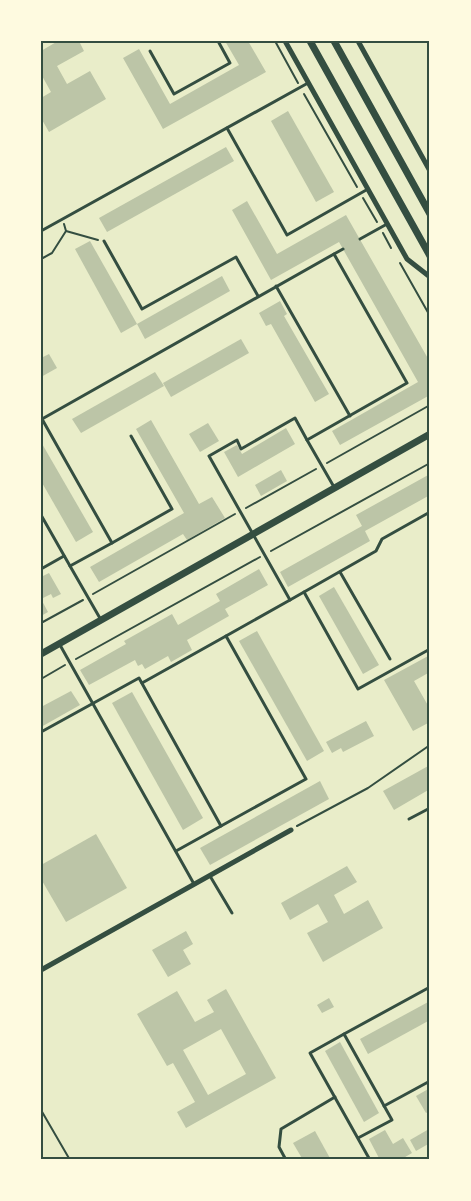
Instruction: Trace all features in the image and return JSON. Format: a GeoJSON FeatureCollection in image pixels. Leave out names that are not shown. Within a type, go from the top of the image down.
{"type":"FeatureCollection","features":[{"type":"Feature","properties":{"kind":"street"},"geometry":{"type":"LineString","coordinates":[[285,41],[407,259],[430,277]]}},
{"type":"Feature","properties":{"kind":"street"},"geometry":{"type":"LineString","coordinates":[[310,41],[430,256]]}},
{"type":"Feature","properties":{"kind":"street"},"geometry":{"type":"LineString","coordinates":[[334,41],[430,214]]}},
{"type":"Feature","properties":{"kind":"street"},"geometry":{"type":"LineString","coordinates":[[358,41],[430,171]]}},
{"type":"Feature","properties":{"kind":"street"},"geometry":{"type":"LineString","coordinates":[[41,654],[430,434]]}},
{"type":"Feature","properties":{"kind":"street"},"geometry":{"type":"LineString","coordinates":[[41,970],[290,830]]}},
{"type":"Feature","properties":{"kind":"lane"},"geometry":{"type":"LineString","coordinates":[[150,51],[174,94],[230,63],[218,41]]}},
{"type":"Feature","properties":{"kind":"lane"},"geometry":{"type":"LineString","coordinates":[[41,231],[308,82]]}},
{"type":"Feature","properties":{"kind":"lane"},"geometry":{"type":"LineString","coordinates":[[226,128],[287,235],[368,189]]}},
{"type":"Feature","properties":{"kind":"lane"},"geometry":{"type":"LineString","coordinates":[[360,239],[387,224]]}},
{"type":"Feature","properties":{"kind":"lane"},"geometry":{"type":"LineString","coordinates":[[104,241],[142,309],[236,257],[258,296]]}},
{"type":"Feature","properties":{"kind":"lane"},"geometry":{"type":"LineString","coordinates":[[112,543],[42,418],[343,249]]}},
{"type":"Feature","properties":{"kind":"lane"},"geometry":{"type":"LineString","coordinates":[[307,440],[407,383],[334,254]]}},
{"type":"Feature","properties":{"kind":"lane"},"geometry":{"type":"LineString","coordinates":[[276,286],[350,416]]}},
{"type":"Feature","properties":{"kind":"lane"},"geometry":{"type":"LineString","coordinates":[[290,600],[209,456],[237,440],[242,449],[295,418],[334,488]]}},
{"type":"Feature","properties":{"kind":"lane"},"geometry":{"type":"LineString","coordinates":[[70,566],[172,509],[131,436]]}},
{"type":"Feature","properties":{"kind":"lane"},"geometry":{"type":"LineString","coordinates":[[142,683],[376,551],[382,539],[430,512]]}},
{"type":"Feature","properties":{"kind":"lane"},"geometry":{"type":"LineString","coordinates":[[41,515],[101,620]]}},
{"type":"Feature","properties":{"kind":"lane"},"geometry":{"type":"LineString","coordinates":[[41,569],[64,556]]}},
{"type":"Feature","properties":{"kind":"lane"},"geometry":{"type":"LineString","coordinates":[[340,572],[390,659]]}},
{"type":"Feature","properties":{"kind":"lane"},"geometry":{"type":"LineString","coordinates":[[304,592],[358,689],[430,649]]}},
{"type":"Feature","properties":{"kind":"lane"},"geometry":{"type":"LineString","coordinates":[[176,851],[306,779],[226,636]]}},
{"type":"Feature","properties":{"kind":"lane"},"geometry":{"type":"LineString","coordinates":[[60,643],[194,884]]}},
{"type":"Feature","properties":{"kind":"lane"},"geometry":{"type":"LineString","coordinates":[[41,732],[139,678],[221,826]]}},
{"type":"Feature","properties":{"kind":"lane"},"geometry":{"type":"LineString","coordinates":[[409,819],[430,808]]}},
{"type":"Feature","properties":{"kind":"lane"},"geometry":{"type":"LineString","coordinates":[[210,875],[232,913]]}},
{"type":"Feature","properties":{"kind":"lane"},"geometry":{"type":"LineString","coordinates":[[370,1160],[310,1053],[430,986]]}},
{"type":"Feature","properties":{"kind":"lane"},"geometry":{"type":"LineString","coordinates":[[344,1034],[392,1120],[358,1138]]}},
{"type":"Feature","properties":{"kind":"lane"},"geometry":{"type":"LineString","coordinates":[[384,1106],[430,1081]]}},
{"type":"Feature","properties":{"kind":"lane"},"geometry":{"type":"LineString","coordinates":[[286,1160],[279,1147],[281,1129],[335,1098]]}},
{"type":"Feature","properties":{"kind":"path"},"geometry":{"type":"LineString","coordinates":[[275,41],[393,252]]}},
{"type":"Feature","properties":{"kind":"path"},"geometry":{"type":"LineString","coordinates":[[62,219],[66,231]]}},
{"type":"Feature","properties":{"kind":"path"},"geometry":{"type":"LineString","coordinates":[[66,231],[104,241]]}},
{"type":"Feature","properties":{"kind":"path"},"geometry":{"type":"LineString","coordinates":[[41,259],[52,253],[66,231]]}},
{"type":"Feature","properties":{"kind":"path"},"geometry":{"type":"LineString","coordinates":[[398,260],[430,316]]}},
{"type":"Feature","properties":{"kind":"path"},"geometry":{"type":"LineString","coordinates":[[41,679],[430,463]]}},
{"type":"Feature","properties":{"kind":"path"},"geometry":{"type":"LineString","coordinates":[[290,830],[368,788],[430,745]]}},
{"type":"Feature","properties":{"kind":"path"},"geometry":{"type":"LineString","coordinates":[[42,1112],[70,1160]]}},
{"type":"Feature","properties":{"kind":"building"},"geometry":{"type":"Polygon","coordinates":[[[58,41],[79,41],[84,51],[57,66],[67,84],[90,71],[106,99],[49,132],[41,118],[41,98],[51,92],[41,74],[41,51],[58,41]]]}},
{"type":"Feature","properties":{"kind":"building"},"geometry":{"type":"Polygon","coordinates":[[[225,41],[248,41],[266,72],[163,129],[123,58],[139,49],[170,104],[239,65],[225,41]]]}},
{"type":"Feature","properties":{"kind":"building"},"geometry":{"type":"Polygon","coordinates":[[[288,111],[334,192],[316,202],[271,121],[288,111]]]}},
{"type":"Feature","properties":{"kind":"building"},"geometry":{"type":"Polygon","coordinates":[[[226,147],[234,161],[107,232],[99,218],[226,147]]]}},
{"type":"Feature","properties":{"kind":"building"},"geometry":{"type":"Polygon","coordinates":[[[247,201],[277,254],[346,215],[430,362],[430,395],[340,445],[332,431],[418,382],[339,242],[271,280],[232,210],[247,201]]]}},
{"type":"Feature","properties":{"kind":"building"},"geometry":{"type":"Polygon","coordinates":[[[90,241],[137,324],[121,333],[75,249],[90,241]]]}},
{"type":"Feature","properties":{"kind":"building"},"geometry":{"type":"Polygon","coordinates":[[[222,276],[230,291],[145,339],[137,324],[222,276]]]}},
{"type":"Feature","properties":{"kind":"building"},"geometry":{"type":"Polygon","coordinates":[[[280,301],[287,314],[284,316],[329,394],[315,402],[271,324],[266,326],[259,313],[280,301]]]}},
{"type":"Feature","properties":{"kind":"building"},"geometry":{"type":"Polygon","coordinates":[[[241,339],[249,353],[171,397],[163,383],[241,339]]]}},
{"type":"Feature","properties":{"kind":"building"},"geometry":{"type":"Polygon","coordinates":[[[49,354],[57,368],[41,377],[41,358],[49,354]]]}},
{"type":"Feature","properties":{"kind":"building"},"geometry":{"type":"Polygon","coordinates":[[[155,372],[164,386],[81,433],[72,419],[155,372]]]}},
{"type":"Feature","properties":{"kind":"building"},"geometry":{"type":"Polygon","coordinates":[[[151,420],[199,504],[212,497],[225,518],[187,540],[183,534],[99,582],[90,567],[184,513],[136,429],[151,420]]]}},
{"type":"Feature","properties":{"kind":"building"},"geometry":{"type":"Polygon","coordinates":[[[208,423],[219,441],[200,452],[189,434],[208,423]]]}},
{"type":"Feature","properties":{"kind":"building"},"geometry":{"type":"Polygon","coordinates":[[[286,428],[295,444],[238,477],[224,452],[237,445],[242,454],[286,428]]]}},
{"type":"Feature","properties":{"kind":"building"},"geometry":{"type":"Polygon","coordinates":[[[41,442],[93,532],[76,542],[41,481],[41,442]]]}},
{"type":"Feature","properties":{"kind":"building"},"geometry":{"type":"Polygon","coordinates":[[[281,470],[287,481],[261,496],[255,485],[281,470]]]}},
{"type":"Feature","properties":{"kind":"building"},"geometry":{"type":"Polygon","coordinates":[[[430,474],[430,495],[365,531],[370,541],[288,587],[280,572],[362,526],[356,515],[430,474]]]}},
{"type":"Feature","properties":{"kind":"building"},"geometry":{"type":"Polygon","coordinates":[[[259,569],[268,585],[225,609],[229,616],[187,640],[192,650],[171,662],[168,656],[145,669],[142,664],[138,666],[135,660],[89,685],[80,670],[126,644],[124,641],[172,614],[178,625],[220,601],[216,594],[259,569]]]}},
{"type":"Feature","properties":{"kind":"building"},"geometry":{"type":"Polygon","coordinates":[[[49,573],[61,594],[53,598],[51,594],[41,599],[41,577],[49,573]]]}},
{"type":"Feature","properties":{"kind":"building"},"geometry":{"type":"Polygon","coordinates":[[[334,587],[379,665],[363,674],[319,596],[334,587]]]}},
{"type":"Feature","properties":{"kind":"building"},"geometry":{"type":"Polygon","coordinates":[[[41,599],[48,612],[41,616],[41,599]]]}},
{"type":"Feature","properties":{"kind":"building"},"geometry":{"type":"Polygon","coordinates":[[[257,631],[324,751],[307,761],[239,641],[257,631]]]}},
{"type":"Feature","properties":{"kind":"building"},"geometry":{"type":"Polygon","coordinates":[[[430,655],[430,672],[414,681],[430,709],[430,722],[413,731],[384,680],[430,655]]]}},
{"type":"Feature","properties":{"kind":"building"},"geometry":{"type":"Polygon","coordinates":[[[71,691],[80,705],[41,727],[41,707],[71,691]]]}},
{"type":"Feature","properties":{"kind":"building"},"geometry":{"type":"Polygon","coordinates":[[[132,692],[203,818],[183,830],[112,703],[132,692]]]}},
{"type":"Feature","properties":{"kind":"building"},"geometry":{"type":"Polygon","coordinates":[[[366,721],[374,736],[343,752],[341,748],[332,753],[326,742],[366,721]]]}},
{"type":"Feature","properties":{"kind":"building"},"geometry":{"type":"Polygon","coordinates":[[[430,765],[430,789],[394,810],[383,791],[430,765]]]}},
{"type":"Feature","properties":{"kind":"building"},"geometry":{"type":"Polygon","coordinates":[[[320,781],[329,799],[210,865],[200,848],[320,781]]]}},
{"type":"Feature","properties":{"kind":"building"},"geometry":{"type":"Polygon","coordinates":[[[96,834],[127,888],[66,922],[41,879],[41,865],[96,834]]]}},
{"type":"Feature","properties":{"kind":"building"},"geometry":{"type":"Polygon","coordinates":[[[347,866],[357,882],[334,895],[344,914],[368,900],[383,928],[323,962],[307,933],[328,922],[318,904],[290,920],[281,903],[347,866]]]}},
{"type":"Feature","properties":{"kind":"building"},"geometry":{"type":"Polygon","coordinates":[[[186,931],[193,944],[183,950],[191,964],[168,977],[152,950],[186,931]]]}},
{"type":"Feature","properties":{"kind":"building"},"geometry":{"type":"Polygon","coordinates":[[[226,989],[276,1078],[186,1128],[177,1112],[195,1102],[173,1063],[167,1066],[137,1014],[177,991],[195,1022],[214,1012],[207,1000],[226,989]],[[221,1029],[183,1050],[208,1095],[246,1074],[221,1029]]]}},
{"type":"Feature","properties":{"kind":"building"},"geometry":{"type":"Polygon","coordinates":[[[329,998],[334,1007],[322,1013],[317,1005],[329,998]]]}},
{"type":"Feature","properties":{"kind":"building"},"geometry":{"type":"Polygon","coordinates":[[[430,1001],[430,1020],[368,1054],[360,1039],[430,1001]]]}},
{"type":"Feature","properties":{"kind":"building"},"geometry":{"type":"Polygon","coordinates":[[[340,1042],[379,1113],[364,1122],[325,1051],[340,1042]]]}},
{"type":"Feature","properties":{"kind":"building"},"geometry":{"type":"Polygon","coordinates":[[[430,1088],[430,1111],[426,1113],[416,1096],[430,1088]]]}},
{"type":"Feature","properties":{"kind":"building"},"geometry":{"type":"Polygon","coordinates":[[[429,1129],[430,1143],[416,1151],[410,1140],[429,1129]]]}},
{"type":"Feature","properties":{"kind":"building"},"geometry":{"type":"Polygon","coordinates":[[[385,1130],[393,1144],[403,1138],[412,1153],[400,1160],[380,1160],[369,1139],[385,1130]]]}},
{"type":"Feature","properties":{"kind":"building"},"geometry":{"type":"Polygon","coordinates":[[[315,1131],[331,1160],[303,1160],[293,1143],[315,1131]]]}}]}
